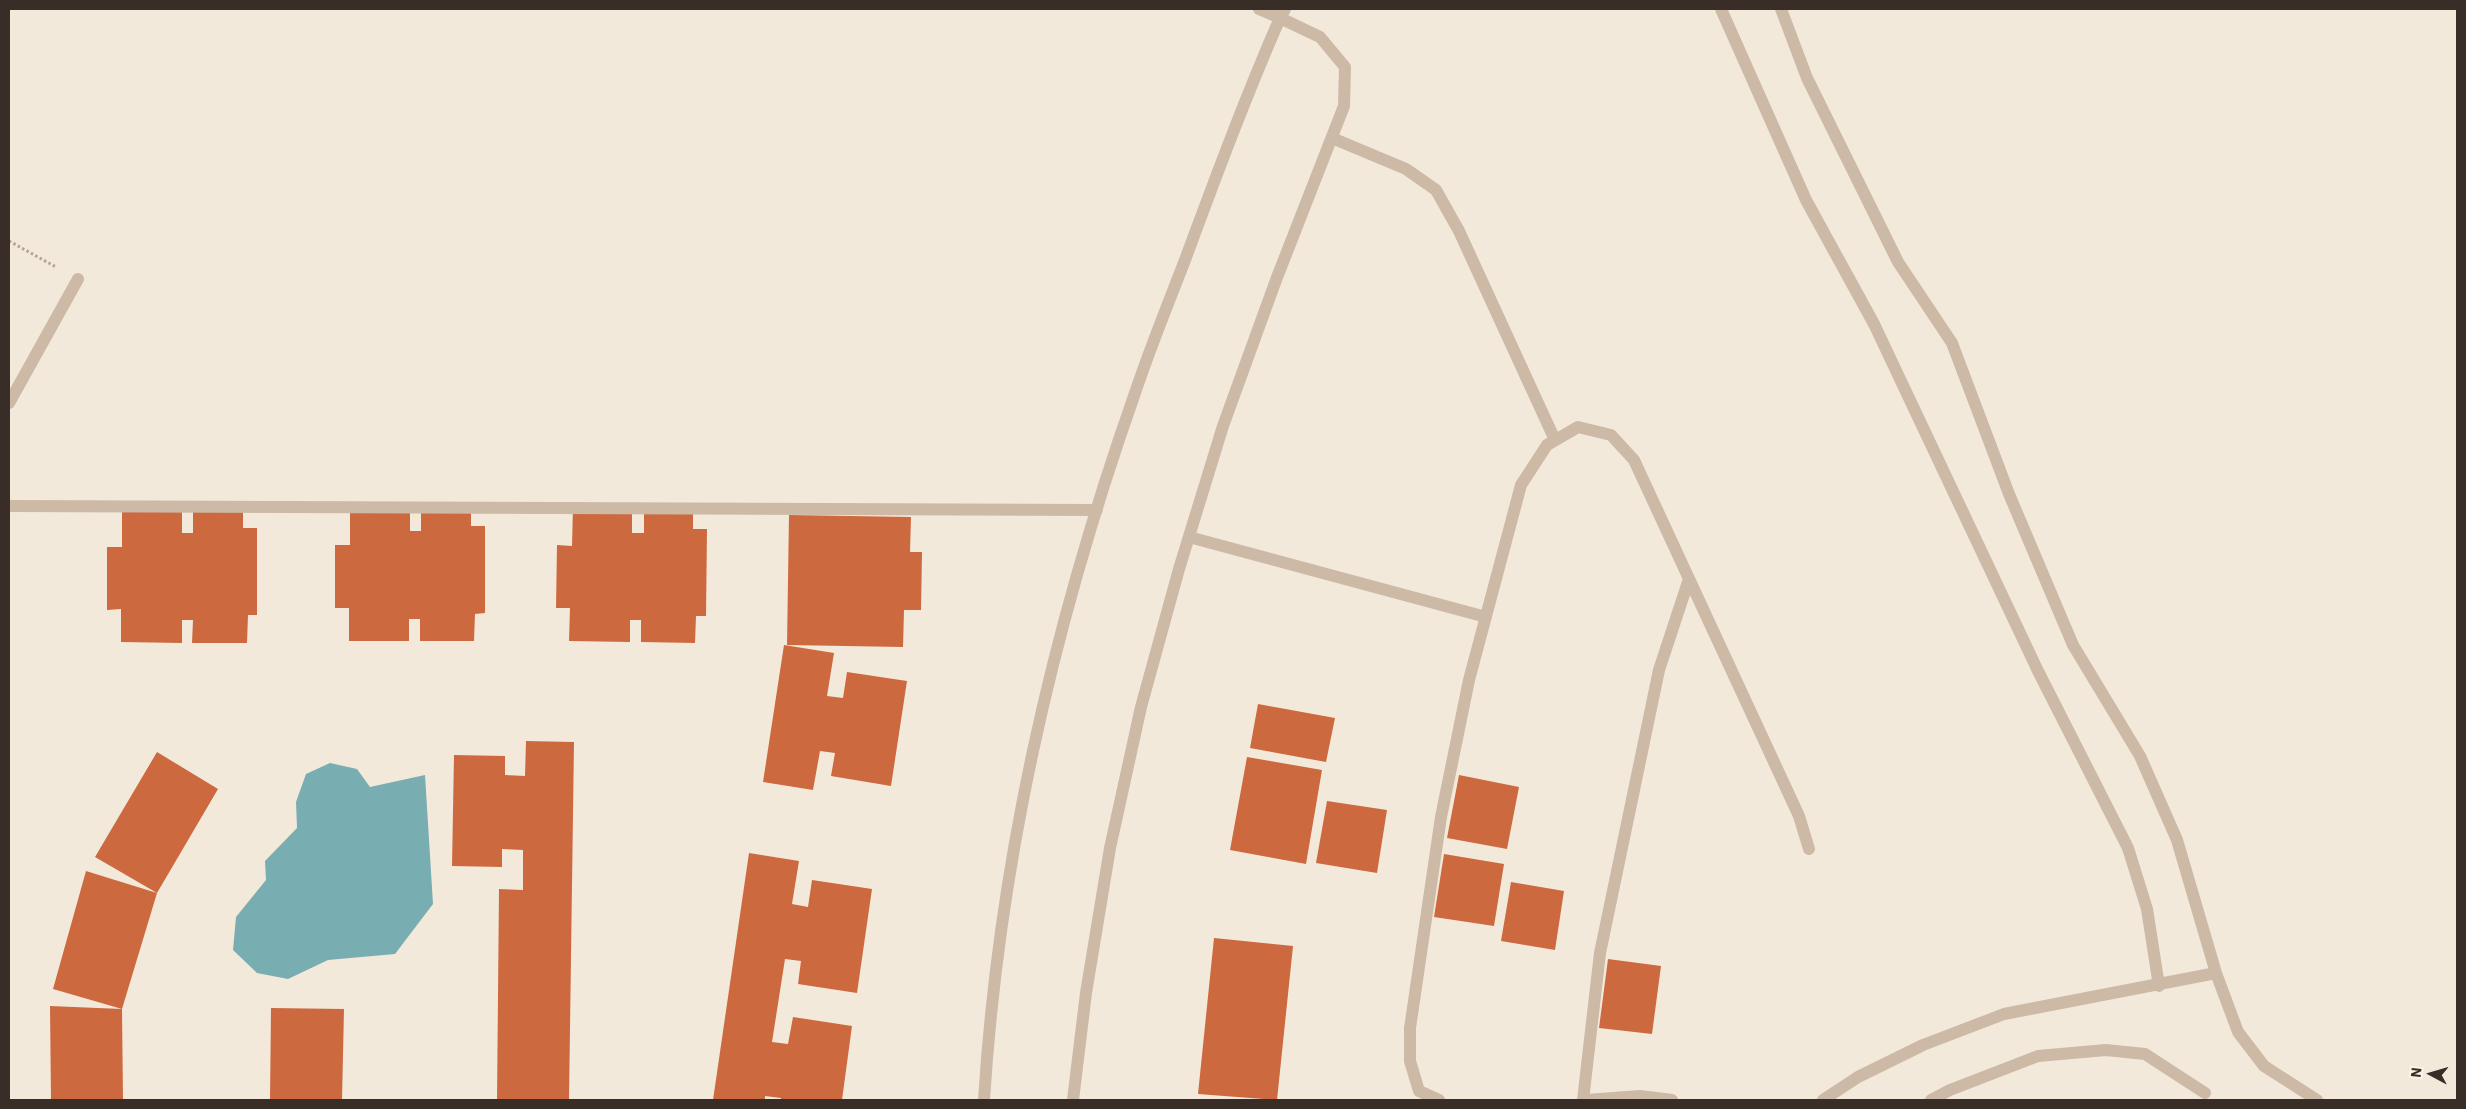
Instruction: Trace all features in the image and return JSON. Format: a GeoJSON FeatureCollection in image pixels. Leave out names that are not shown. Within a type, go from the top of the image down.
{"type":"FeatureCollection","features":[{"type":"Feature","properties":{"kind":"street"},"geometry":{"type":"LineString","coordinates":[[1073,1100],[1082,1022],[1110,848],[1141,708],[1223,426],[1276,280],[1344,106],[1345,67],[1320,37],[1283,13],[1259,9]]}},
{"type":"Feature","properties":{"kind":"street"},"geometry":{"type":"LineString","coordinates":[[1721,9],[1806,200],[1874,324],[2038,671],[2128,848],[2147,909],[2164,985]]}},
{"type":"Feature","properties":{"kind":"street"},"geometry":{"type":"LineString","coordinates":[[1781,9],[1807,78],[1898,262],[1952,343],[2009,494],[2073,645],[2140,756],[2177,840],[2216,973],[2238,1032],[2264,1066],[2316,1100]]}},
{"type":"Feature","properties":{"kind":"street"},"geometry":{"type":"LineString","coordinates":[[983,1100],[1005,910],[1026,787],[1059,645],[1096,510],[1135,393],[1249,90],[1283,13]]}},
{"type":"Feature","properties":{"kind":"street"},"geometry":{"type":"LineString","coordinates":[[1332,138],[1406,169],[1436,190],[1459,230],[1555,440]]}},
{"type":"Feature","properties":{"kind":"street"},"geometry":{"type":"LineString","coordinates":[[9,402],[78,279]]}},
{"type":"Feature","properties":{"kind":"street"},"geometry":{"type":"LineString","coordinates":[[1439,1100],[1419,1091],[1410,1061],[1410,1028],[1441,817],[1470,680],[1521,484],[1547,445],[1578,427],[1611,435],[1634,460],[1799,816],[1809,849]]}},
{"type":"Feature","properties":{"kind":"street"},"geometry":{"type":"LineString","coordinates":[[9,506],[1096,510]]}},
{"type":"Feature","properties":{"kind":"street"},"geometry":{"type":"LineString","coordinates":[[1189,538],[1486,617]]}},
{"type":"Feature","properties":{"kind":"street"},"geometry":{"type":"LineString","coordinates":[[1583,1100],[1600,953],[1658,670],[1689,579]]}},
{"type":"Feature","properties":{"kind":"street"},"geometry":{"type":"LineString","coordinates":[[1824,1100],[1858,1076],[1923,1045],[2004,1014],[2164,985],[2216,973]]}},
{"type":"Feature","properties":{"kind":"street"},"geometry":{"type":"LineString","coordinates":[[1081,1100],[1082,1022]]}},
{"type":"Feature","properties":{"kind":"street"},"geometry":{"type":"LineString","coordinates":[[1931,1100],[1950,1090],[2038,1056],[2106,1050],[2145,1054],[2205,1093]]}},
{"type":"Feature","properties":{"kind":"street"},"geometry":{"type":"LineString","coordinates":[[1587,1100],[1640,1096],[1672,1100]]}},
{"type":"Feature","properties":{"kind":"path"},"geometry":{"type":"LineString","coordinates":[[9,241],[78,279]]}},
{"type":"Feature","properties":{"kind":"water"},"geometry":{"type":"Polygon","coordinates":[[[330,763],[357,769],[370,787],[425,775],[433,904],[395,954],[328,960],[288,979],[257,973],[233,950],[236,917],[266,880],[265,861],[297,828],[296,802],[306,774],[330,763]]]}},
{"type":"Feature","properties":{"kind":"building"},"geometry":{"type":"Polygon","coordinates":[[[350,507],[410,509],[410,531],[421,531],[421,508],[471,508],[471,526],[485,526],[485,613],[475,614],[474,641],[420,641],[420,619],[409,619],[409,641],[349,641],[349,608],[335,608],[335,545],[350,545],[350,507]]]}},
{"type":"Feature","properties":{"kind":"building"},"geometry":{"type":"Polygon","coordinates":[[[573,507],[632,510],[632,533],[644,533],[644,509],[693,510],[693,529],[707,529],[706,616],[696,616],[695,643],[641,642],[641,620],[630,620],[630,642],[569,641],[570,608],[556,608],[557,545],[572,546],[573,507]]]}},
{"type":"Feature","properties":{"kind":"building"},"geometry":{"type":"Polygon","coordinates":[[[122,509],[182,510],[182,533],[193,533],[193,509],[243,510],[243,528],[257,528],[257,615],[248,615],[247,643],[192,643],[193,620],[182,620],[182,643],[121,642],[121,609],[107,610],[107,547],[122,547],[122,509]]]}},
{"type":"Feature","properties":{"kind":"building"},"geometry":{"type":"Polygon","coordinates":[[[789,515],[911,517],[910,552],[922,552],[921,610],[904,610],[903,647],[787,645],[789,515]]]}},
{"type":"Feature","properties":{"kind":"building"},"geometry":{"type":"Polygon","coordinates":[[[784,645],[834,653],[827,696],[843,698],[847,672],[907,681],[891,786],[831,776],[835,753],[820,751],[813,790],[763,782],[784,645]]]}},
{"type":"Feature","properties":{"kind":"building"},"geometry":{"type":"Polygon","coordinates":[[[1258,704],[1335,718],[1326,762],[1250,748],[1258,704]]]}},
{"type":"Feature","properties":{"kind":"building"},"geometry":{"type":"Polygon","coordinates":[[[526,741],[574,742],[569,1100],[497,1100],[499,889],[523,890],[523,850],[502,849],[502,867],[452,866],[454,755],[505,756],[505,775],[525,776],[526,741]]]}},
{"type":"Feature","properties":{"kind":"building"},"geometry":{"type":"Polygon","coordinates":[[[157,752],[218,789],[157,893],[95,857],[157,752]]]}},
{"type":"Feature","properties":{"kind":"building"},"geometry":{"type":"Polygon","coordinates":[[[1247,757],[1322,770],[1306,864],[1230,850],[1247,757]]]}},
{"type":"Feature","properties":{"kind":"building"},"geometry":{"type":"Polygon","coordinates":[[[1459,775],[1519,787],[1507,849],[1447,838],[1459,775]]]}},
{"type":"Feature","properties":{"kind":"building"},"geometry":{"type":"Polygon","coordinates":[[[1327,801],[1387,810],[1377,873],[1316,863],[1327,801]]]}},
{"type":"Feature","properties":{"kind":"building"},"geometry":{"type":"Polygon","coordinates":[[[749,853],[799,861],[792,904],[808,907],[812,880],[872,889],[857,993],[798,984],[801,961],[785,959],[772,1042],[788,1044],[793,1017],[852,1026],[842,1100],[781,1100],[781,1098],[765,1096],[765,1100],[713,1100],[749,853]]]}},
{"type":"Feature","properties":{"kind":"building"},"geometry":{"type":"Polygon","coordinates":[[[1444,854],[1504,864],[1494,926],[1434,917],[1444,854]]]}},
{"type":"Feature","properties":{"kind":"building"},"geometry":{"type":"Polygon","coordinates":[[[86,871],[157,893],[122,1009],[53,989],[86,871]]]}},
{"type":"Feature","properties":{"kind":"building"},"geometry":{"type":"Polygon","coordinates":[[[1511,882],[1564,891],[1555,950],[1501,941],[1511,882]]]}},
{"type":"Feature","properties":{"kind":"building"},"geometry":{"type":"Polygon","coordinates":[[[1214,938],[1293,946],[1277,1100],[1198,1094],[1214,938]]]}},
{"type":"Feature","properties":{"kind":"building"},"geometry":{"type":"Polygon","coordinates":[[[1608,959],[1661,966],[1652,1034],[1599,1028],[1608,959]]]}},
{"type":"Feature","properties":{"kind":"building"},"geometry":{"type":"Polygon","coordinates":[[[50,1006],[122,1009],[123,1100],[51,1100],[50,1006]]]}},
{"type":"Feature","properties":{"kind":"building"},"geometry":{"type":"Polygon","coordinates":[[[271,1008],[344,1009],[342,1100],[270,1100],[271,1008]]]}}]}
